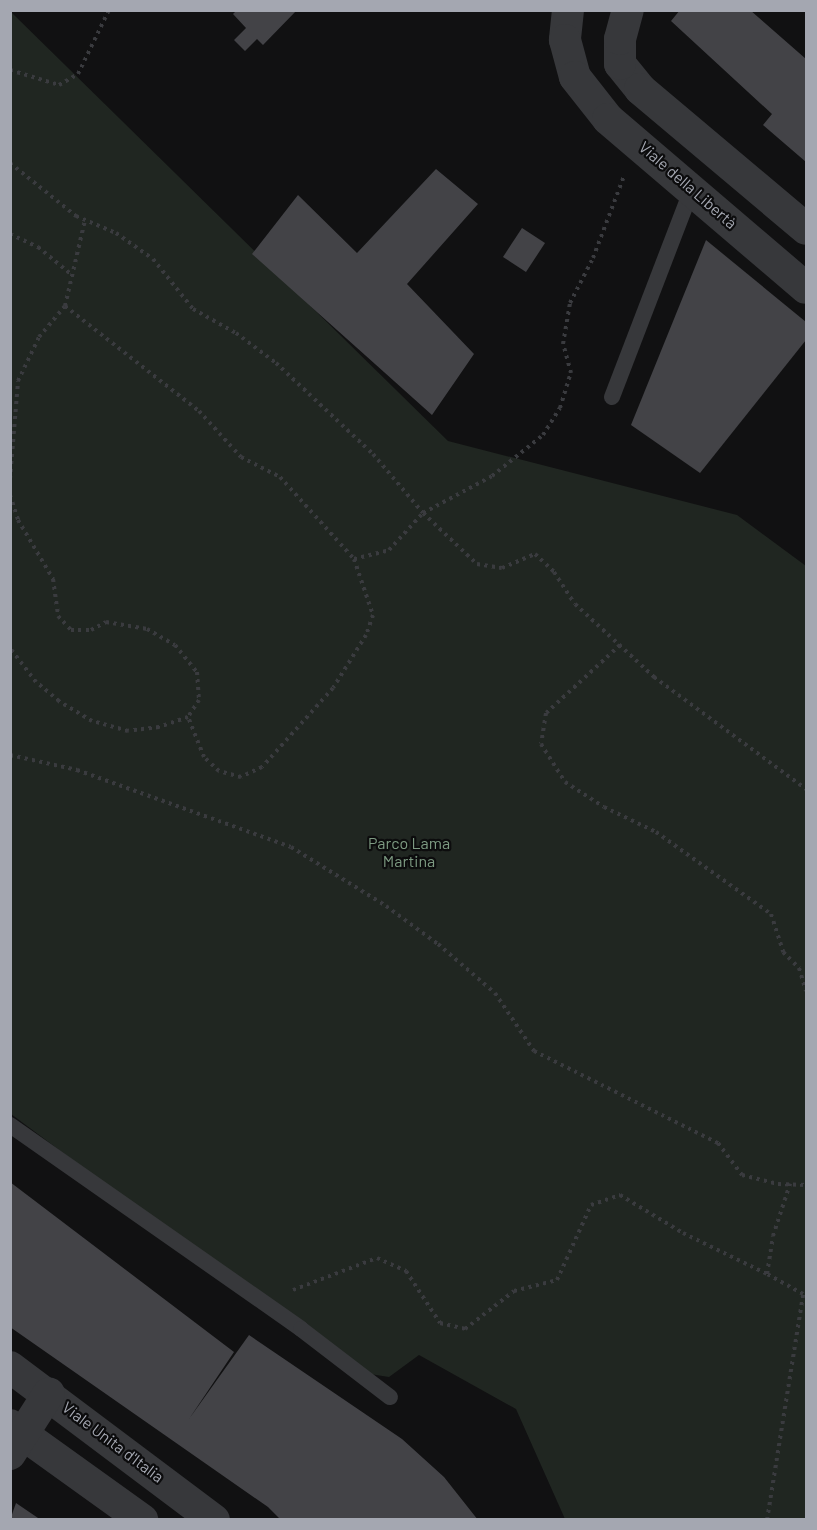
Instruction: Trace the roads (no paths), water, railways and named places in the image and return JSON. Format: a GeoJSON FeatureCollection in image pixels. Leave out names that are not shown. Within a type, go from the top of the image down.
{"type":"FeatureCollection","features":[{"type":"Feature","properties":{"kind":"street"},"geometry":{"type":"LineString","coordinates":[[568,10],[565,40],[575,77],[620,64]]}},
{"type":"Feature","properties":{"kind":"street"},"geometry":{"type":"LineString","coordinates":[[628,10],[620,39],[620,64],[640,89],[807,229]]}},
{"type":"Feature","properties":{"kind":"street","name":"Viale della Libertà"},"geometry":{"type":"LineString","coordinates":[[575,77],[608,119],[807,288]]}},
{"type":"Feature","properties":{"kind":"street","name":"Viale Unita d'Italia"},"geometry":{"type":"LineString","coordinates":[[10,1367],[49,1393],[214,1520]]}},
{"type":"Feature","properties":{"kind":"street"},"geometry":{"type":"LineString","coordinates":[[49,1393],[15,1438],[142,1520]]}},
{"type":"Feature","properties":{"kind":"lane"},"geometry":{"type":"LineString","coordinates":[[612,397],[692,189]]}},
{"type":"Feature","properties":{"kind":"lane"},"geometry":{"type":"LineString","coordinates":[[10,1125],[302,1329],[390,1397]]}},
{"type":"Feature","properties":{"kind":"park label","name":"Parco Lama Martina"},"geometry":{"type":"Point","coordinates":[409,852]}}]}
